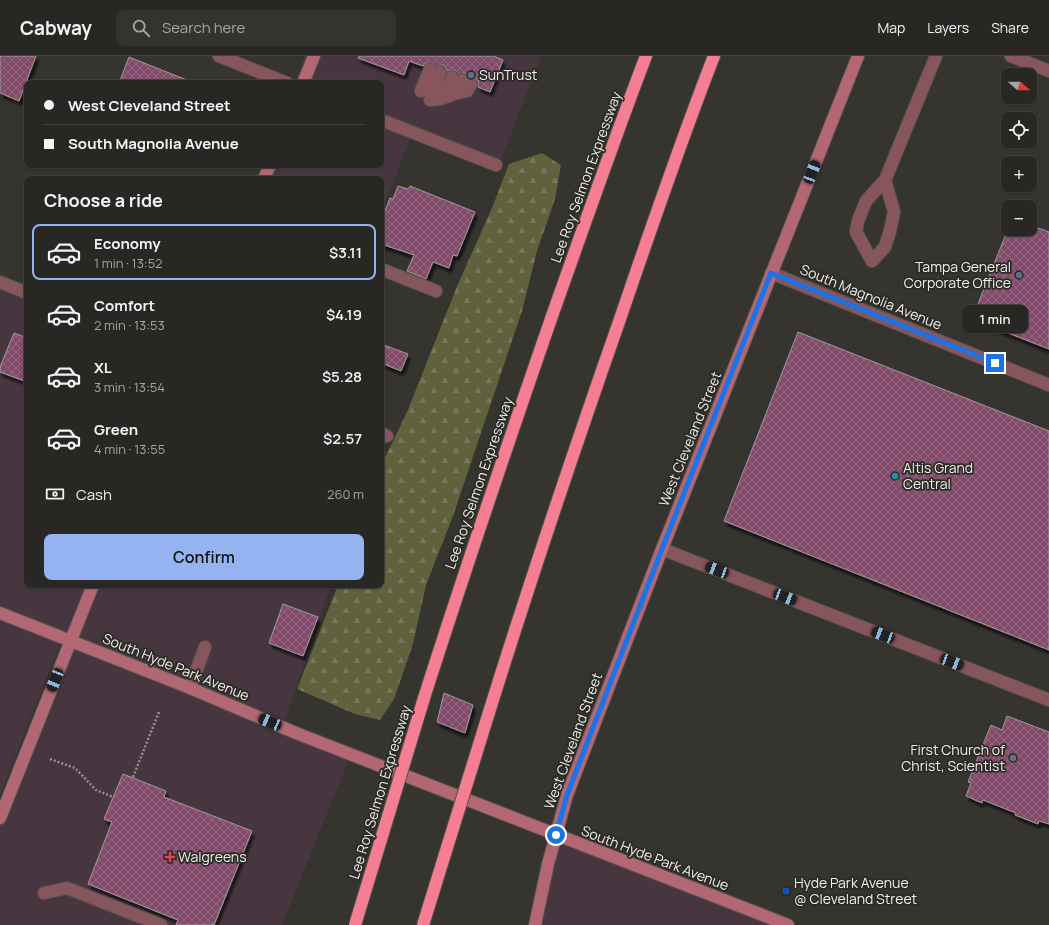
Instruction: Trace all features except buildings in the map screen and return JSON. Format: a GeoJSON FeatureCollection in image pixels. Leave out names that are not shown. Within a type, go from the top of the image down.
{"type":"FeatureCollection","features":[{"type":"Feature","properties":{"kind":"highway","name":"Lee Roy Selmon Expressway"},"geometry":{"type":"LineString","coordinates":[[355,925],[463,575],[506,447],[581,234],[646,56]]}},
{"type":"Feature","properties":{"kind":"highway"},"geometry":{"type":"LineString","coordinates":[[423,925],[566,472],[647,239],[714,56]]}},
{"type":"Feature","properties":{"kind":"main road"},"geometry":{"type":"LineString","coordinates":[[304,80],[314,56]]}},
{"type":"Feature","properties":{"kind":"main road","name":"West Cleveland Street"},"geometry":{"type":"LineString","coordinates":[[535,925],[567,795],[662,549],[858,56]]}},
{"type":"Feature","properties":{"kind":"main road"},"geometry":{"type":"LineString","coordinates":[[0,818],[92,588]]}},
{"type":"Feature","properties":{"kind":"main road","name":"South Hyde Park Avenue"},"geometry":{"type":"LineString","coordinates":[[0,613],[190,688],[296,733],[788,925]]}},
{"type":"Feature","properties":{"kind":"street"},"geometry":{"type":"LineString","coordinates":[[219,56],[279,80]]}},
{"type":"Feature","properties":{"kind":"street"},"geometry":{"type":"LineString","coordinates":[[885,180],[894,212],[885,247],[872,260],[856,232],[858,221],[866,201],[885,180],[936,56]]}},
{"type":"Feature","properties":{"kind":"street"},"geometry":{"type":"LineString","coordinates":[[1011,56],[1049,71]]}},
{"type":"Feature","properties":{"kind":"street"},"geometry":{"type":"LineString","coordinates":[[421,91],[435,70],[435,99]]}},
{"type":"Feature","properties":{"kind":"street"},"geometry":{"type":"LineString","coordinates":[[462,80],[468,91],[457,93],[435,99],[462,80]]}},
{"type":"Feature","properties":{"kind":"street"},"geometry":{"type":"LineString","coordinates":[[384,121],[496,165]]}},
{"type":"Feature","properties":{"kind":"street"},"geometry":{"type":"LineString","coordinates":[[384,270],[436,291]]}},
{"type":"Feature","properties":{"kind":"street","name":"South Magnolia Avenue"},"geometry":{"type":"LineString","coordinates":[[771,273],[1049,385]]}},
{"type":"Feature","properties":{"kind":"street"},"geometry":{"type":"LineString","coordinates":[[0,282],[24,292]]}},
{"type":"Feature","properties":{"kind":"street"},"geometry":{"type":"LineString","coordinates":[[662,549],[1049,700]]}},
{"type":"Feature","properties":{"kind":"street"},"geometry":{"type":"LineString","coordinates":[[190,688],[205,647]]}},
{"type":"Feature","properties":{"kind":"street"},"geometry":{"type":"LineString","coordinates":[[44,893],[67,888],[161,925]]}},
{"type":"Feature","properties":{"kind":"path"},"geometry":{"type":"LineString","coordinates":[[133,777],[159,712]]}},
{"type":"Feature","properties":{"kind":"path"},"geometry":{"type":"LineString","coordinates":[[50,759],[75,768],[96,790],[113,797]]}},
{"type":"Feature","properties":{"kind":"shaded area"},"geometry":{"type":"Polygon","coordinates":[[[305,56],[541,56],[499,165],[384,119],[384,80],[296,80],[305,56]]]}},
{"type":"Feature","properties":{"kind":"shaded area"},"geometry":{"type":"Polygon","coordinates":[[[384,122],[412,134],[384,205],[384,176],[258,176],[262,168],[384,168],[384,122]]]}},
{"type":"Feature","properties":{"kind":"shaded area"},"geometry":{"type":"Polygon","coordinates":[[[0,284],[24,294],[24,588],[330,588],[284,724],[64,635],[0,795],[0,284]]]}},
{"type":"Feature","properties":{"kind":"shaded area"},"geometry":{"type":"Polygon","coordinates":[[[72,647],[350,757],[282,925],[0,925],[0,822],[72,647]]]}},
{"type":"Feature","properties":{"kind":"shaded area"},"geometry":{"type":"Polygon","coordinates":[[[559,831],[777,925],[542,925],[543,912],[559,831]]]}},
{"type":"Feature","properties":{"kind":"green space"},"geometry":{"type":"Polygon","coordinates":[[[542,153],[561,165],[555,199],[537,251],[522,311],[453,516],[426,585],[413,644],[394,699],[380,720],[355,714],[297,689],[337,588],[384,588],[384,460],[407,412],[458,284],[492,208],[509,164],[542,153]]]}},
{"type":"Feature","properties":{"kind":"place","name":"SunTrust"},"geometry":{"type":"Point","coordinates":[471,75]}},
{"type":"Feature","properties":{"kind":"place","name":"Tampa General Corporate Office"},"geometry":{"type":"Point","coordinates":[1019,275]}},
{"type":"Feature","properties":{"kind":"place","name":"Altis Grand Central"},"geometry":{"type":"Point","coordinates":[895,476]}},
{"type":"Feature","properties":{"kind":"place","name":"First Church of Christ, Scientist"},"geometry":{"type":"Point","coordinates":[1013,758]}},
{"type":"Feature","properties":{"kind":"place","name":"Walgreens"},"geometry":{"type":"Point","coordinates":[170,857]}},
{"type":"Feature","properties":{"kind":"place","name":"Hyde Park Avenue @ Cleveland Street"},"geometry":{"type":"Point","coordinates":[786,891]}},
{"type":"Feature","properties":{"kind":"route"},"geometry":{"type":"LineString","coordinates":[[556,835],[567,795],[771,273],[995,363]]}}]}
